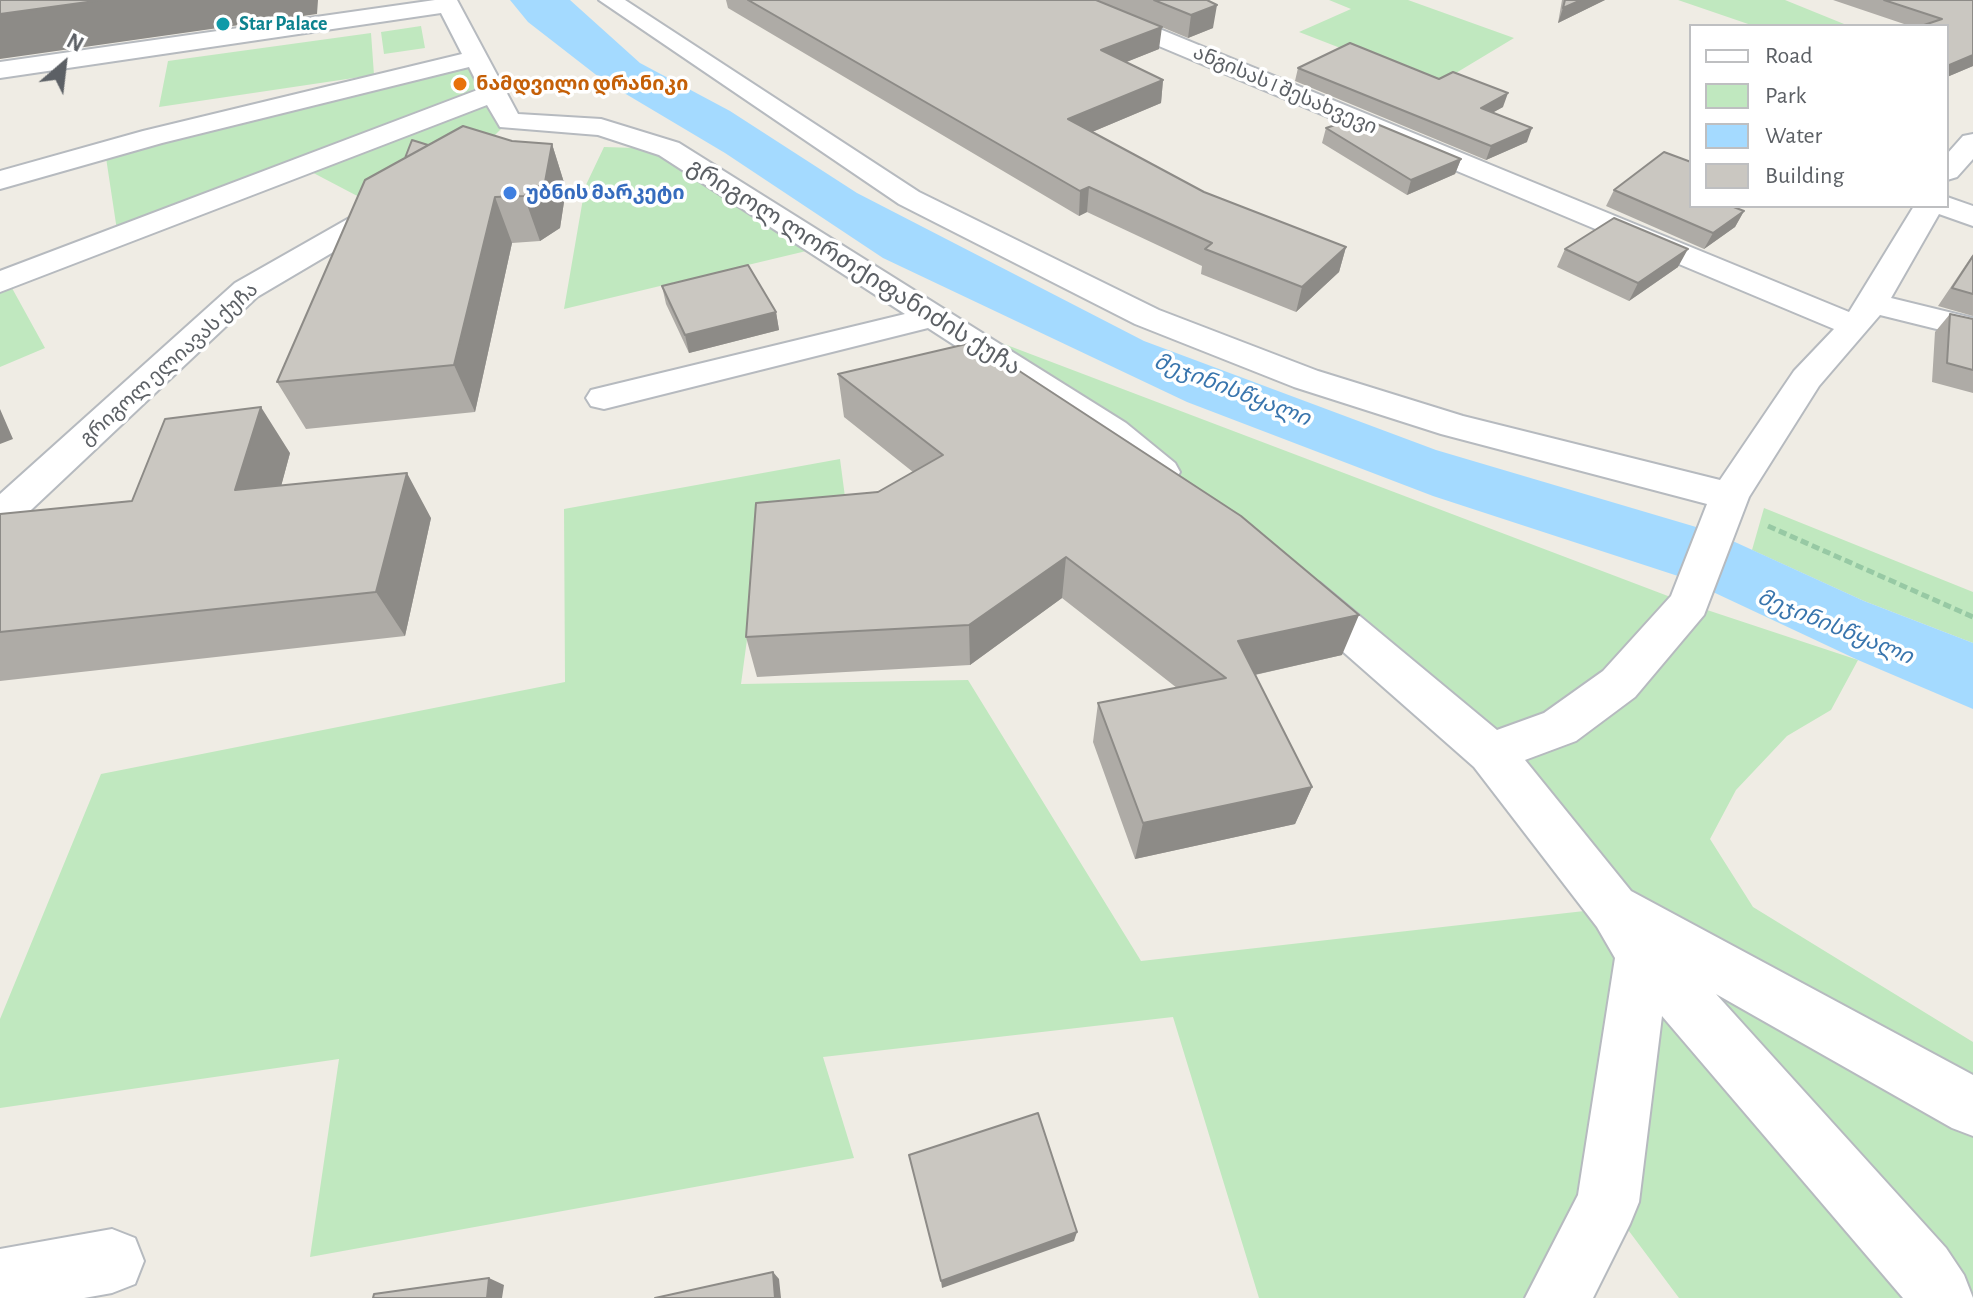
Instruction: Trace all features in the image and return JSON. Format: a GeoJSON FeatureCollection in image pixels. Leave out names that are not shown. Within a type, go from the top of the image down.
{"type":"FeatureCollection","features":[{"type":"Feature","properties":{"kind":"street"},"geometry":{"type":"LineString","coordinates":[[610,0],[909,198],[1013,253],[1147,317],[1306,379],[1439,421],[1730,496]]}},
{"type":"Feature","properties":{"kind":"street","name":"ანგისას I შესახვევი"},"geometry":{"type":"LineString","coordinates":[[1069,0],[1864,314],[1973,328]]}},
{"type":"Feature","properties":{"kind":"street"},"geometry":{"type":"LineString","coordinates":[[0,70],[447,2],[492,104]]}},
{"type":"Feature","properties":{"kind":"street"},"geometry":{"type":"LineString","coordinates":[[0,180],[153,137],[492,104]]}},
{"type":"Feature","properties":{"kind":"street"},"geometry":{"type":"LineString","coordinates":[[0,282],[492,104]]}},
{"type":"Feature","properties":{"kind":"street","name":"გრიგოლ ლორთქიფანიძის ქუჩა"},"geometry":{"type":"LineString","coordinates":[[492,104],[601,127],[669,149],[1113,431],[1183,491]]}},
{"type":"Feature","properties":{"kind":"street"},"geometry":{"type":"LineString","coordinates":[[1949,166],[1973,142]]}},
{"type":"Feature","properties":{"kind":"street","name":"გრიგოლ ელიავას ქუჩა"},"geometry":{"type":"LineString","coordinates":[[0,516],[246,290],[421,189]]}},
{"type":"Feature","properties":{"kind":"street"},"geometry":{"type":"LineString","coordinates":[[1949,207],[1973,217]]}},
{"type":"Feature","properties":{"kind":"street"},"geometry":{"type":"LineString","coordinates":[[1491,753],[1560,727],[1619,684],[1689,604],[1730,496],[1806,379],[1864,314],[1928,208]]}},
{"type":"Feature","properties":{"kind":"street"},"geometry":{"type":"LineString","coordinates":[[604,398],[933,317]]}},
{"type":"Feature","properties":{"kind":"street"},"geometry":{"type":"LineString","coordinates":[[1278,572],[1491,753],[1627,930],[1923,1271],[1941,1298]]}},
{"type":"Feature","properties":{"kind":"street"},"geometry":{"type":"LineString","coordinates":[[1627,930],[1973,1107]]}},
{"type":"Feature","properties":{"kind":"street"},"geometry":{"type":"LineString","coordinates":[[1558,1298],[1608,1202],[1627,930]]}},
{"type":"Feature","properties":{"kind":"street"},"geometry":{"type":"LineString","coordinates":[[0,1281],[112,1261]]}},
{"type":"Feature","properties":{"kind":"path"},"geometry":{"type":"LineString","coordinates":[[1730,496],[1777,532],[1973,617]]}},
{"type":"Feature","properties":{"kind":"green space"},"geometry":{"type":"Polygon","coordinates":[[[1329,0],[1408,0],[1514,38],[1436,85],[1299,32],[1351,9],[1329,0]]]}},
{"type":"Feature","properties":{"kind":"green space"},"geometry":{"type":"Polygon","coordinates":[[[1678,0],[1785,0],[1844,24],[1748,24],[1678,0]]]}},
{"type":"Feature","properties":{"kind":"green space"},"geometry":{"type":"Polygon","coordinates":[[[421,26],[425,48],[384,54],[381,32],[421,26]]]}},
{"type":"Feature","properties":{"kind":"green space"},"geometry":{"type":"Polygon","coordinates":[[[371,33],[374,75],[159,107],[168,61],[371,33]]]}},
{"type":"Feature","properties":{"kind":"green space"},"geometry":{"type":"Polygon","coordinates":[[[476,58],[509,121],[469,161],[384,210],[302,167],[118,237],[105,151],[476,58]]]}},
{"type":"Feature","properties":{"kind":"green space"},"geometry":{"type":"Polygon","coordinates":[[[604,147],[669,149],[823,247],[564,309],[585,187],[604,147]]]}},
{"type":"Feature","properties":{"kind":"green space"},"geometry":{"type":"Polygon","coordinates":[[[7,279],[45,348],[0,367],[0,282],[7,279]]]}},
{"type":"Feature","properties":{"kind":"green space"},"geometry":{"type":"Polygon","coordinates":[[[933,317],[1689,604],[1858,660],[1831,710],[1787,736],[1736,790],[1710,839],[1753,907],[1973,1042],[1973,1298],[1679,1298],[1608,1203],[1558,1298],[1259,1298],[1173,1017],[823,1057],[854,1158],[310,1257],[339,1059],[0,1108],[0,1019],[101,774],[565,682],[564,509],[840,459],[850,535],[760,543],[741,684],[968,680],[1141,961],[1611,908],[1490,753],[933,317]]]}},
{"type":"Feature","properties":{"kind":"green space"},"geometry":{"type":"Polygon","coordinates":[[[1764,508],[1973,592],[1973,643],[1864,601],[1752,550],[1764,508]]]}},
{"type":"Feature","properties":{"kind":"water","name":"მეჯინისწყალი"},"geometry":{"type":"Polygon","coordinates":[[[510,0],[570,0],[640,63],[730,111],[857,193],[1144,341],[1436,450],[1713,532],[1864,601],[1973,643],[1973,709],[1858,660],[1681,577],[1433,496],[1187,402],[883,258],[725,153],[604,81],[528,22],[510,0]]]}},
{"type":"Feature","properties":{"kind":"building"},"geometry":{"type":"Polygon","coordinates":[[[0,0],[102,0],[0,14],[0,0]]]}},
{"type":"Feature","properties":{"kind":"building"},"geometry":{"type":"Polygon","coordinates":[[[748,0],[1096,0],[1162,27],[1101,50],[1163,80],[1068,119],[1204,192],[1346,247],[1302,287],[1205,249],[1212,243],[1089,187],[1080,191],[748,0]]]}},
{"type":"Feature","properties":{"kind":"building"},"geometry":{"type":"Polygon","coordinates":[[[1154,0],[1207,0],[1217,5],[1191,15],[1154,0]]]}},
{"type":"Feature","properties":{"kind":"building"},"geometry":{"type":"Polygon","coordinates":[[[1565,0],[1581,0],[1563,8],[1565,0]]]}},
{"type":"Feature","properties":{"kind":"building"},"geometry":{"type":"Polygon","coordinates":[[[1884,0],[1973,0],[1973,55],[1949,65],[1949,24],[1927,24],[1942,19],[1884,0]]]}},
{"type":"Feature","properties":{"kind":"building"},"geometry":{"type":"Polygon","coordinates":[[[1350,43],[1439,79],[1453,72],[1508,93],[1481,108],[1532,128],[1491,146],[1298,68],[1350,43]]]}},
{"type":"Feature","properties":{"kind":"building"},"geometry":{"type":"Polygon","coordinates":[[[1360,117],[1461,159],[1411,180],[1326,128],[1360,117]]]}},
{"type":"Feature","properties":{"kind":"building"},"geometry":{"type":"Polygon","coordinates":[[[463,126],[512,141],[552,144],[545,182],[524,196],[495,197],[454,365],[277,382],[365,180],[463,126]]]}},
{"type":"Feature","properties":{"kind":"building"},"geometry":{"type":"Polygon","coordinates":[[[412,140],[428,145],[405,158],[412,140]]]}},
{"type":"Feature","properties":{"kind":"building"},"geometry":{"type":"Polygon","coordinates":[[[1664,152],[1689,161],[1689,208],[1736,208],[1744,211],[1713,233],[1614,190],[1664,152]]]}},
{"type":"Feature","properties":{"kind":"building"},"geometry":{"type":"Polygon","coordinates":[[[1614,218],[1688,249],[1638,283],[1565,249],[1614,218]]]}},
{"type":"Feature","properties":{"kind":"building"},"geometry":{"type":"Polygon","coordinates":[[[1973,256],[1973,294],[1952,288],[1973,256]]]}},
{"type":"Feature","properties":{"kind":"building"},"geometry":{"type":"Polygon","coordinates":[[[748,265],[776,312],[685,335],[662,286],[748,265]]]}},
{"type":"Feature","properties":{"kind":"building"},"geometry":{"type":"Polygon","coordinates":[[[1950,314],[1973,319],[1973,370],[1947,363],[1950,314]]]}},
{"type":"Feature","properties":{"kind":"building"},"geometry":{"type":"Polygon","coordinates":[[[975,342],[1241,516],[1359,615],[1238,641],[1312,787],[1143,823],[1098,703],[1226,678],[1066,557],[969,625],[746,637],[756,503],[878,492],[943,455],[838,374],[975,342]]]}},
{"type":"Feature","properties":{"kind":"building"},"geometry":{"type":"Polygon","coordinates":[[[261,407],[235,490],[407,473],[376,592],[0,632],[0,514],[132,501],[165,419],[261,407]]]}},
{"type":"Feature","properties":{"kind":"building"},"geometry":{"type":"Polygon","coordinates":[[[1038,1113],[1077,1232],[941,1281],[909,1155],[1038,1113]]]}},
{"type":"Feature","properties":{"kind":"building"},"geometry":{"type":"Polygon","coordinates":[[[773,1272],[775,1298],[655,1298],[773,1272]]]}},
{"type":"Feature","properties":{"kind":"building"},"geometry":{"type":"Polygon","coordinates":[[[489,1278],[487,1298],[373,1298],[374,1294],[489,1278]]]}},
{"type":"Feature","properties":{"kind":"place","name":"Star Palace"},"geometry":{"type":"Point","coordinates":[223,24]}},
{"type":"Feature","properties":{"kind":"place","name":"ნამდვილი დრანიკი"},"geometry":{"type":"Point","coordinates":[460,84]}},
{"type":"Feature","properties":{"kind":"place","name":"უბნის მარკეტი"},"geometry":{"type":"Point","coordinates":[510,193]}}]}
